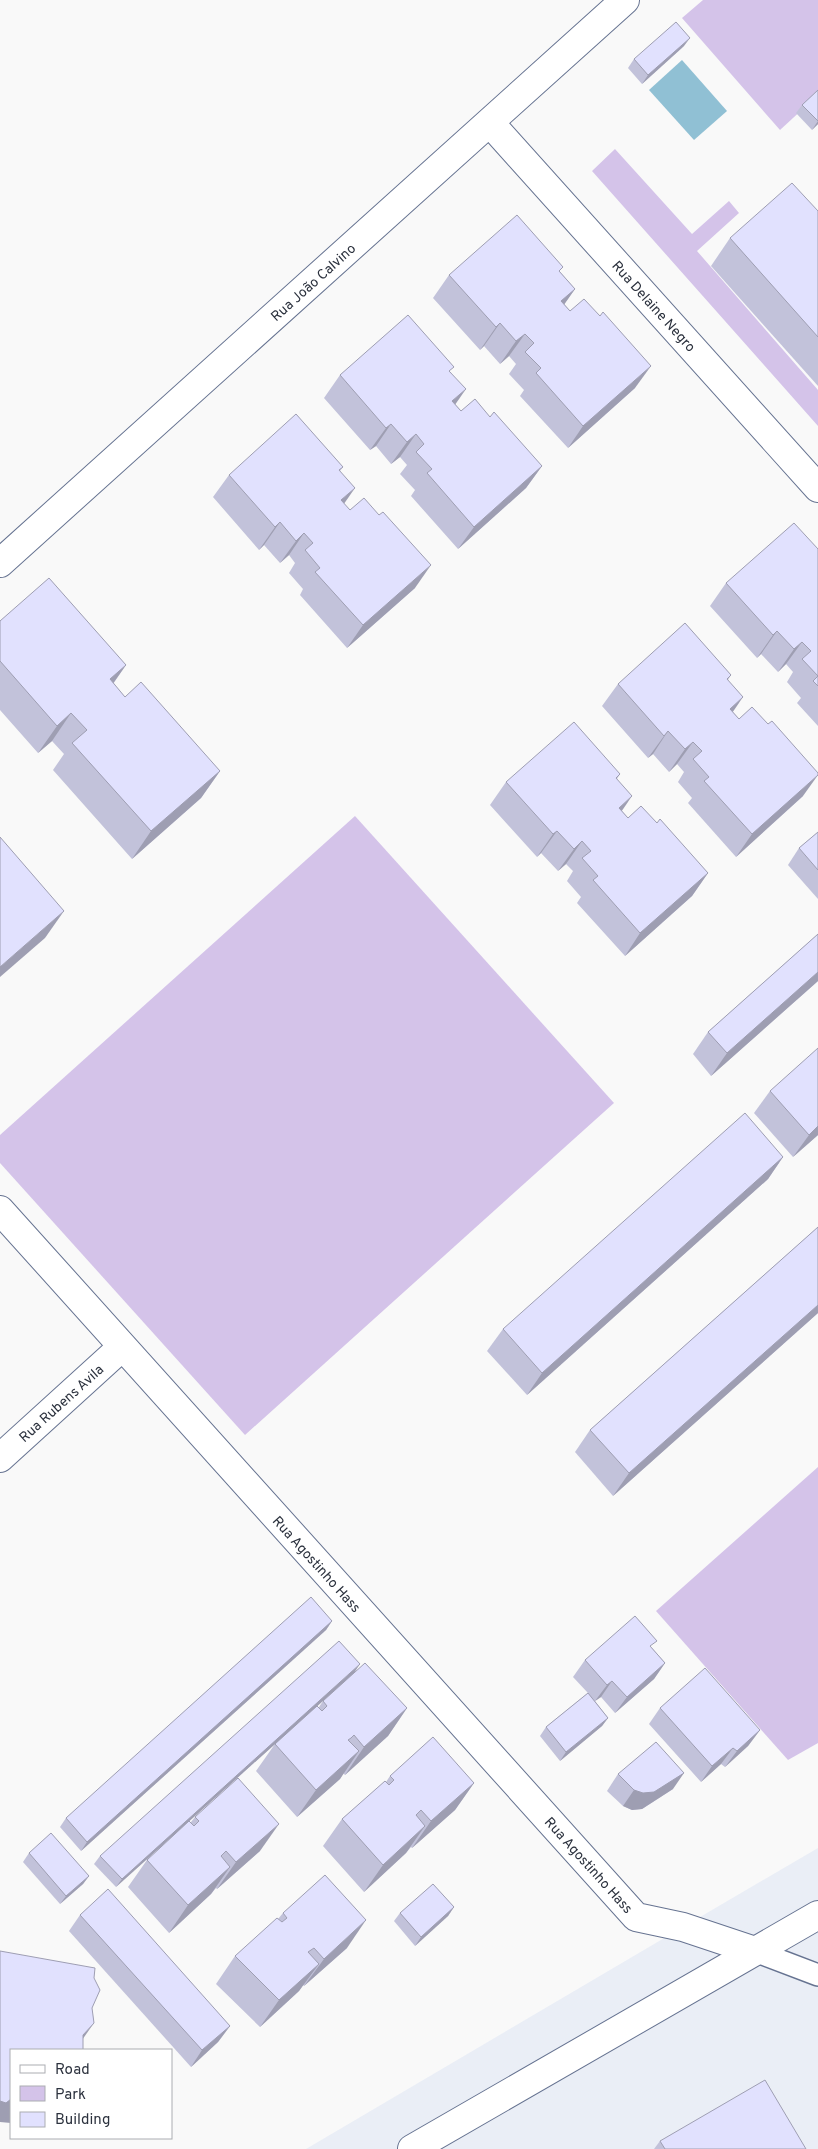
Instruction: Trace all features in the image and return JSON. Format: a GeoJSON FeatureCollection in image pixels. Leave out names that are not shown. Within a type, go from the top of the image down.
{"type":"FeatureCollection","features":[{"type":"Feature","properties":{"kind":"street","name":"Rua João Calvino"},"geometry":{"type":"LineString","coordinates":[[0,563],[625,0]]}},
{"type":"Feature","properties":{"kind":"street","name":"Rua Delaine Negro"},"geometry":{"type":"LineString","coordinates":[[490,123],[818,488]]}},
{"type":"Feature","properties":{"kind":"street","name":"Rua Agostinho Hass"},"geometry":{"type":"LineString","coordinates":[[0,1210],[636,1917],[683,1927],[755,1951]]}},
{"type":"Feature","properties":{"kind":"street","name":"Rua Rubens Avila"},"geometry":{"type":"LineString","coordinates":[[0,1458],[122,1347]]}},
{"type":"Feature","properties":{"kind":"street"},"geometry":{"type":"LineString","coordinates":[[412,2149],[818,1915]]}},
{"type":"Feature","properties":{"kind":"lane"},"geometry":{"type":"LineString","coordinates":[[755,1951],[818,1975]]}},
{"type":"Feature","properties":{"kind":"shaded area"},"geometry":{"type":"Polygon","coordinates":[[[818,1848],[818,2149],[306,2149],[683,1927],[818,1848]]]}},
{"type":"Feature","properties":{"kind":"green space"},"geometry":{"type":"Polygon","coordinates":[[[703,0],[818,0],[818,95],[780,130],[682,18],[703,0]]]}},
{"type":"Feature","properties":{"kind":"green space"},"geometry":{"type":"Polygon","coordinates":[[[615,149],[692,234],[729,201],[739,213],[697,251],[818,390],[818,426],[592,171],[615,149]]]}},
{"type":"Feature","properties":{"kind":"green space"},"geometry":{"type":"Polygon","coordinates":[[[355,816],[614,1103],[245,1435],[0,1163],[0,1135],[355,816]]]}},
{"type":"Feature","properties":{"kind":"green space"},"geometry":{"type":"Polygon","coordinates":[[[818,1467],[818,1743],[788,1760],[656,1611],[818,1467]]]}},
{"type":"Feature","properties":{"kind":"water"},"geometry":{"type":"Polygon","coordinates":[[[682,60],[727,111],[694,140],[649,90],[682,60]]]}},
{"type":"Feature","properties":{"kind":"building"},"geometry":{"type":"Polygon","coordinates":[[[676,22],[690,38],[648,75],[634,59],[676,22]]]}},
{"type":"Feature","properties":{"kind":"building"},"geometry":{"type":"Polygon","coordinates":[[[818,90],[818,121],[802,105],[818,90]]]}},
{"type":"Feature","properties":{"kind":"building"},"geometry":{"type":"Polygon","coordinates":[[[792,183],[818,211],[818,337],[730,238],[792,183]]]}},
{"type":"Feature","properties":{"kind":"building"},"geometry":{"type":"Polygon","coordinates":[[[517,215],[563,267],[559,271],[575,289],[561,301],[570,311],[584,299],[600,316],[603,312],[651,366],[583,426],[536,373],[541,368],[525,352],[534,343],[525,334],[516,341],[500,323],[496,327],[449,275],[517,215]]]}},
{"type":"Feature","properties":{"kind":"building"},"geometry":{"type":"Polygon","coordinates":[[[408,315],[454,367],[449,371],[466,389],[452,401],[461,411],[475,399],[490,417],[494,412],[542,466],[474,527],[427,473],[432,469],[416,452],[424,444],[416,434],[407,442],[391,424],[386,428],[340,375],[408,315]]]}},
{"type":"Feature","properties":{"kind":"building"},"geometry":{"type":"Polygon","coordinates":[[[296,414],[343,467],[339,470],[355,488],[341,500],[350,510],[364,498],[379,515],[383,512],[431,565],[363,625],[315,572],[320,568],[305,550],[313,543],[304,533],[296,541],[280,522],[275,527],[229,475],[296,414]]]}},
{"type":"Feature","properties":{"kind":"building"},"geometry":{"type":"Polygon","coordinates":[[[794,523],[818,549],[818,676],[802,659],[811,651],[802,642],[794,649],[777,631],[773,635],[726,583],[794,523]]]}},
{"type":"Feature","properties":{"kind":"building"},"geometry":{"type":"Polygon","coordinates":[[[49,578],[126,665],[110,679],[125,697],[141,682],[220,771],[151,831],[72,743],[87,730],[71,713],[57,726],[0,661],[0,621],[49,578]]]}},
{"type":"Feature","properties":{"kind":"building"},"geometry":{"type":"Polygon","coordinates":[[[685,623],[731,675],[727,679],[743,697],[730,709],[739,719],[752,707],[768,724],[772,721],[818,773],[752,834],[704,781],[709,777],[693,759],[702,751],[693,742],[685,749],[668,731],[664,736],[618,684],[685,623]]]}},
{"type":"Feature","properties":{"kind":"building"},"geometry":{"type":"Polygon","coordinates":[[[818,676],[818,686],[813,681],[818,676]]]}},
{"type":"Feature","properties":{"kind":"building"},"geometry":{"type":"Polygon","coordinates":[[[574,722],[620,774],[616,778],[632,796],[619,808],[628,818],[641,806],[657,823],[660,819],[708,873],[640,933],[593,880],[598,876],[582,858],[591,851],[582,841],[574,849],[557,831],[553,834],[506,782],[574,722]]]}},
{"type":"Feature","properties":{"kind":"building"},"geometry":{"type":"Polygon","coordinates":[[[818,832],[818,870],[799,848],[818,832]]]}},
{"type":"Feature","properties":{"kind":"building"},"geometry":{"type":"Polygon","coordinates":[[[0,837],[64,911],[0,967],[0,837]]]}},
{"type":"Feature","properties":{"kind":"building"},"geometry":{"type":"Polygon","coordinates":[[[818,934],[818,972],[727,1053],[708,1032],[818,934]]]}},
{"type":"Feature","properties":{"kind":"building"},"geometry":{"type":"Polygon","coordinates":[[[818,1048],[818,1126],[809,1135],[770,1091],[818,1048]]]}},
{"type":"Feature","properties":{"kind":"building"},"geometry":{"type":"Polygon","coordinates":[[[745,1113],[783,1157],[542,1373],[503,1329],[745,1113]]]}},
{"type":"Feature","properties":{"kind":"building"},"geometry":{"type":"Polygon","coordinates":[[[818,1227],[818,1305],[629,1473],[590,1430],[818,1227]]]}},
{"type":"Feature","properties":{"kind":"building"},"geometry":{"type":"Polygon","coordinates":[[[311,1597],[332,1621],[87,1842],[66,1818],[311,1597]]]}},
{"type":"Feature","properties":{"kind":"building"},"geometry":{"type":"Polygon","coordinates":[[[635,1616],[657,1641],[650,1646],[665,1663],[627,1697],[612,1681],[607,1685],[585,1660],[635,1616]]]}},
{"type":"Feature","properties":{"kind":"building"},"geometry":{"type":"Polygon","coordinates":[[[339,1641],[360,1664],[122,1879],[100,1856],[339,1641]]]}},
{"type":"Feature","properties":{"kind":"building"},"geometry":{"type":"Polygon","coordinates":[[[365,1663],[407,1708],[364,1747],[354,1735],[348,1740],[359,1751],[316,1790],[275,1744],[317,1706],[322,1711],[327,1706],[323,1701],[365,1663]]]}},
{"type":"Feature","properties":{"kind":"building"},"geometry":{"type":"Polygon","coordinates":[[[705,1668],[760,1730],[737,1751],[733,1748],[712,1766],[660,1708],[705,1668]]]}},
{"type":"Feature","properties":{"kind":"building"},"geometry":{"type":"Polygon","coordinates":[[[588,1693],[608,1718],[566,1752],[546,1727],[588,1693]]]}},
{"type":"Feature","properties":{"kind":"building"},"geometry":{"type":"Polygon","coordinates":[[[433,1737],[474,1783],[431,1821],[421,1810],[416,1815],[425,1826],[383,1865],[342,1819],[385,1781],[389,1785],[394,1780],[390,1776],[433,1737]]]}},
{"type":"Feature","properties":{"kind":"building"},"geometry":{"type":"Polygon","coordinates":[[[656,1742],[684,1773],[654,1792],[643,1793],[634,1790],[618,1774],[656,1742]]]}},
{"type":"Feature","properties":{"kind":"building"},"geometry":{"type":"Polygon","coordinates":[[[238,1778],[279,1824],[236,1862],[226,1851],[221,1856],[230,1867],[188,1905],[147,1860],[189,1821],[194,1826],[199,1821],[195,1817],[238,1778]]]}},
{"type":"Feature","properties":{"kind":"building"},"geometry":{"type":"Polygon","coordinates":[[[51,1833],[89,1876],[66,1896],[29,1853],[51,1833]]]}},
{"type":"Feature","properties":{"kind":"building"},"geometry":{"type":"Polygon","coordinates":[[[325,1875],[366,1920],[324,1959],[314,1948],[308,1952],[319,1964],[279,2000],[235,1956],[277,1918],[282,1922],[287,1918],[283,1913],[325,1875]]]}},
{"type":"Feature","properties":{"kind":"building"},"geometry":{"type":"Polygon","coordinates":[[[433,1884],[454,1907],[421,1937],[400,1913],[433,1884]]]}},
{"type":"Feature","properties":{"kind":"building"},"geometry":{"type":"Polygon","coordinates":[[[108,1889],[230,2026],[202,2050],[80,1915],[108,1889]]]}},
{"type":"Feature","properties":{"kind":"building"},"geometry":{"type":"Polygon","coordinates":[[[0,1951],[95,1968],[94,1978],[100,1990],[92,2008],[94,2023],[83,2035],[83,2049],[10,2049],[10,2100],[6,2103],[0,2101],[0,1951]]]}},
{"type":"Feature","properties":{"kind":"building"},"geometry":{"type":"Polygon","coordinates":[[[765,2080],[806,2149],[665,2149],[660,2141],[765,2080]]]}}]}
